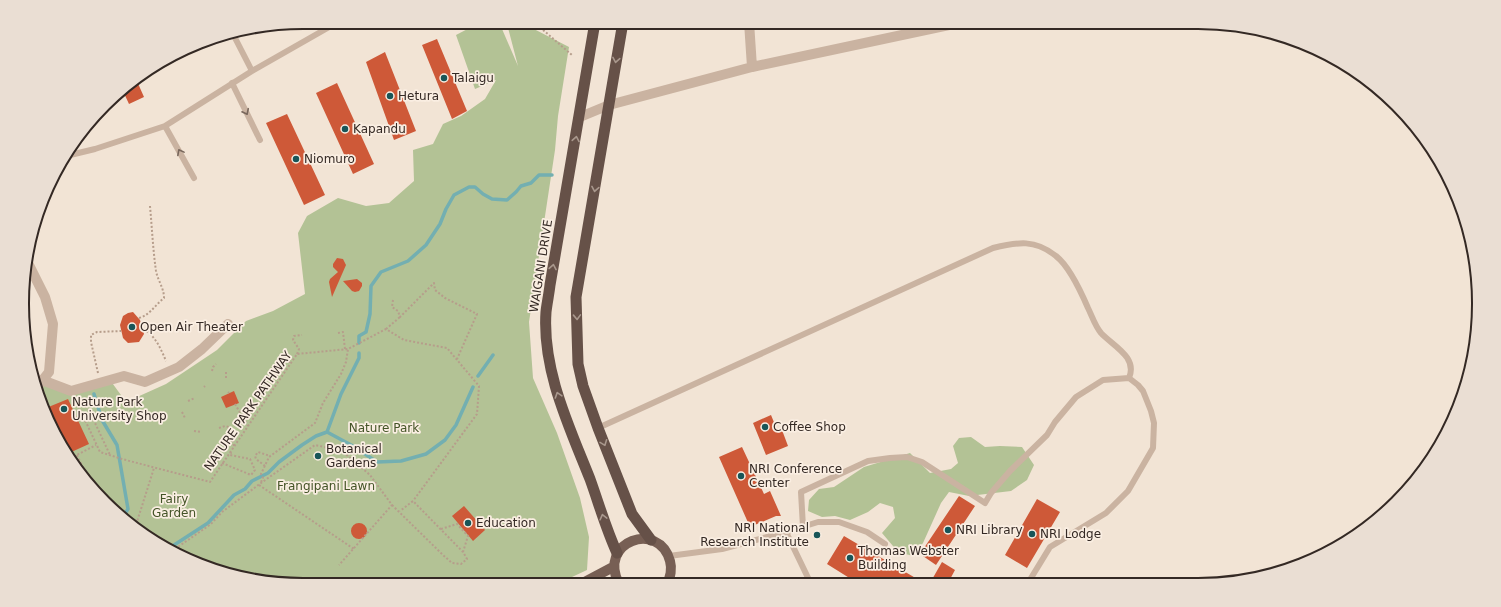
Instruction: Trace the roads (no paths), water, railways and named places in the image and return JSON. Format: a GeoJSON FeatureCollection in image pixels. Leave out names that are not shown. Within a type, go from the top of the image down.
{"type":"FeatureCollection","features":[{"type":"Feature","properties":{"kind":"highway","name":"WAIGANI DRIVE"},"geometry":{"type":"LineString","coordinates":[[594,29],[550,285],[546,312],[546,331],[548,353],[557,391],[601,509],[606,530],[617,553]]}},
{"type":"Feature","properties":{"kind":"highway"},"geometry":{"type":"LineString","coordinates":[[622,29],[576,297],[578,364],[583,386],[598,428],[632,514],[651,540]]}},
{"type":"Feature","properties":{"kind":"main road"},"geometry":{"type":"LineString","coordinates":[[616,578],[613,567],[617,553],[623,545],[632,540],[642,538],[659,543],[665,549],[671,564],[671,573],[669,578]]}},
{"type":"Feature","properties":{"kind":"main road"},"geometry":{"type":"LineString","coordinates":[[592,578],[613,567]]}},
{"type":"Feature","properties":{"kind":"main road"},"geometry":{"type":"LineString","coordinates":[[671,573],[673,578]]}},
{"type":"Feature","properties":{"kind":"street"},"geometry":{"type":"LineString","coordinates":[[749,29],[752,67]]}},
{"type":"Feature","properties":{"kind":"street"},"geometry":{"type":"LineString","coordinates":[[580,117],[609,105],[752,67],[930,29]]}},
{"type":"Feature","properties":{"kind":"street"},"geometry":{"type":"LineString","coordinates":[[31,269],[45,297],[54,324],[49,372],[41,382]]}},
{"type":"Feature","properties":{"kind":"street"},"geometry":{"type":"LineString","coordinates":[[41,383],[71,391],[124,376],[145,382],[179,367],[228,324]]}},
{"type":"Feature","properties":{"kind":"lane"},"geometry":{"type":"LineString","coordinates":[[73,154],[165,126],[232,83],[326,29]]}},
{"type":"Feature","properties":{"kind":"lane"},"geometry":{"type":"LineString","coordinates":[[235,37],[252,71]]}},
{"type":"Feature","properties":{"kind":"lane"},"geometry":{"type":"LineString","coordinates":[[232,83],[260,140]]}},
{"type":"Feature","properties":{"kind":"lane"},"geometry":{"type":"LineString","coordinates":[[165,126],[194,178]]}},
{"type":"Feature","properties":{"kind":"lane"},"geometry":{"type":"LineString","coordinates":[[598,428],[993,248],[1016,242],[1028,243],[1042,247],[1060,260],[1079,288],[1101,332],[1115,344],[1131,364],[1132,370],[1128,378]]}},
{"type":"Feature","properties":{"kind":"lane"},"geometry":{"type":"LineString","coordinates":[[803,527],[801,492],[868,461],[890,458],[907,457],[922,462],[986,503],[991,493],[1047,435],[1055,422],[1076,397],[1103,380],[1128,378],[1138,385],[1143,391],[1151,411],[1154,423],[1153,448],[1128,491],[1106,512],[1050,547],[1031,578]]}},
{"type":"Feature","properties":{"kind":"lane"},"geometry":{"type":"LineString","coordinates":[[669,556],[722,550],[818,522],[840,522],[866,532],[885,544]]}},
{"type":"Feature","properties":{"kind":"lane"},"geometry":{"type":"LineString","coordinates":[[786,532],[808,578]]}},
{"type":"Feature","properties":{"kind":"waterway"},"geometry":{"type":"LineString","coordinates":[[359,343],[359,336],[366,332],[370,314],[371,286],[381,272],[408,261],[426,245],[440,224],[454,195],[469,187],[475,187],[492,199],[507,200],[521,186],[531,183],[539,175],[552,175]]}},
{"type":"Feature","properties":{"kind":"waterway"},"geometry":{"type":"LineString","coordinates":[[174,545],[208,523],[234,495],[245,489],[252,481],[268,473],[279,462],[302,445],[316,436],[327,432],[341,394],[359,358],[359,353]]}},
{"type":"Feature","properties":{"kind":"waterway"},"geometry":{"type":"LineString","coordinates":[[478,376],[493,355]]}},
{"type":"Feature","properties":{"kind":"waterway"},"geometry":{"type":"LineString","coordinates":[[327,432],[353,446],[377,462],[401,461],[426,454],[445,440],[456,425],[473,387]]}},
{"type":"Feature","properties":{"kind":"waterway"},"geometry":{"type":"LineString","coordinates":[[94,394],[102,420],[117,445],[128,509],[126,512]]}},
{"type":"Feature","properties":{"kind":"place","name":"Talaigu"},"geometry":{"type":"Point","coordinates":[444,78]}},
{"type":"Feature","properties":{"kind":"place","name":"Hetura"},"geometry":{"type":"Point","coordinates":[390,96]}},
{"type":"Feature","properties":{"kind":"place","name":"Kapandu"},"geometry":{"type":"Point","coordinates":[345,129]}},
{"type":"Feature","properties":{"kind":"place","name":"Niomuro"},"geometry":{"type":"Point","coordinates":[296,159]}},
{"type":"Feature","properties":{"kind":"place","name":"Open Air Theater"},"geometry":{"type":"Point","coordinates":[132,327]}},
{"type":"Feature","properties":{"kind":"place","name":"Nature Park University Shop"},"geometry":{"type":"Point","coordinates":[64,409]}},
{"type":"Feature","properties":{"kind":"place","name":"Coffee Shop"},"geometry":{"type":"Point","coordinates":[765,427]}},
{"type":"Feature","properties":{"kind":"place","name":"Botanical Gardens"},"geometry":{"type":"Point","coordinates":[318,456]}},
{"type":"Feature","properties":{"kind":"place","name":"NRI Conference Center"},"geometry":{"type":"Point","coordinates":[741,476]}},
{"type":"Feature","properties":{"kind":"place","name":"Education"},"geometry":{"type":"Point","coordinates":[468,523]}},
{"type":"Feature","properties":{"kind":"place","name":"NRI Library"},"geometry":{"type":"Point","coordinates":[948,530]}},
{"type":"Feature","properties":{"kind":"place","name":"NRI Lodge"},"geometry":{"type":"Point","coordinates":[1032,534]}},
{"type":"Feature","properties":{"kind":"place","name":"NRI National Research Institute"},"geometry":{"type":"Point","coordinates":[817,535]}},
{"type":"Feature","properties":{"kind":"place","name":"Thomas Webster Building"},"geometry":{"type":"Point","coordinates":[850,558]}},
{"type":"Feature","properties":{"kind":"park label","name":"Nature Park"},"geometry":{"type":"Point","coordinates":[384,428]}},
{"type":"Feature","properties":{"kind":"park label","name":"Frangipani Lawn"},"geometry":{"type":"Point","coordinates":[326,486]}},
{"type":"Feature","properties":{"kind":"park label","name":"Fairy Garden"},"geometry":{"type":"Point","coordinates":[174,506]}}]}
